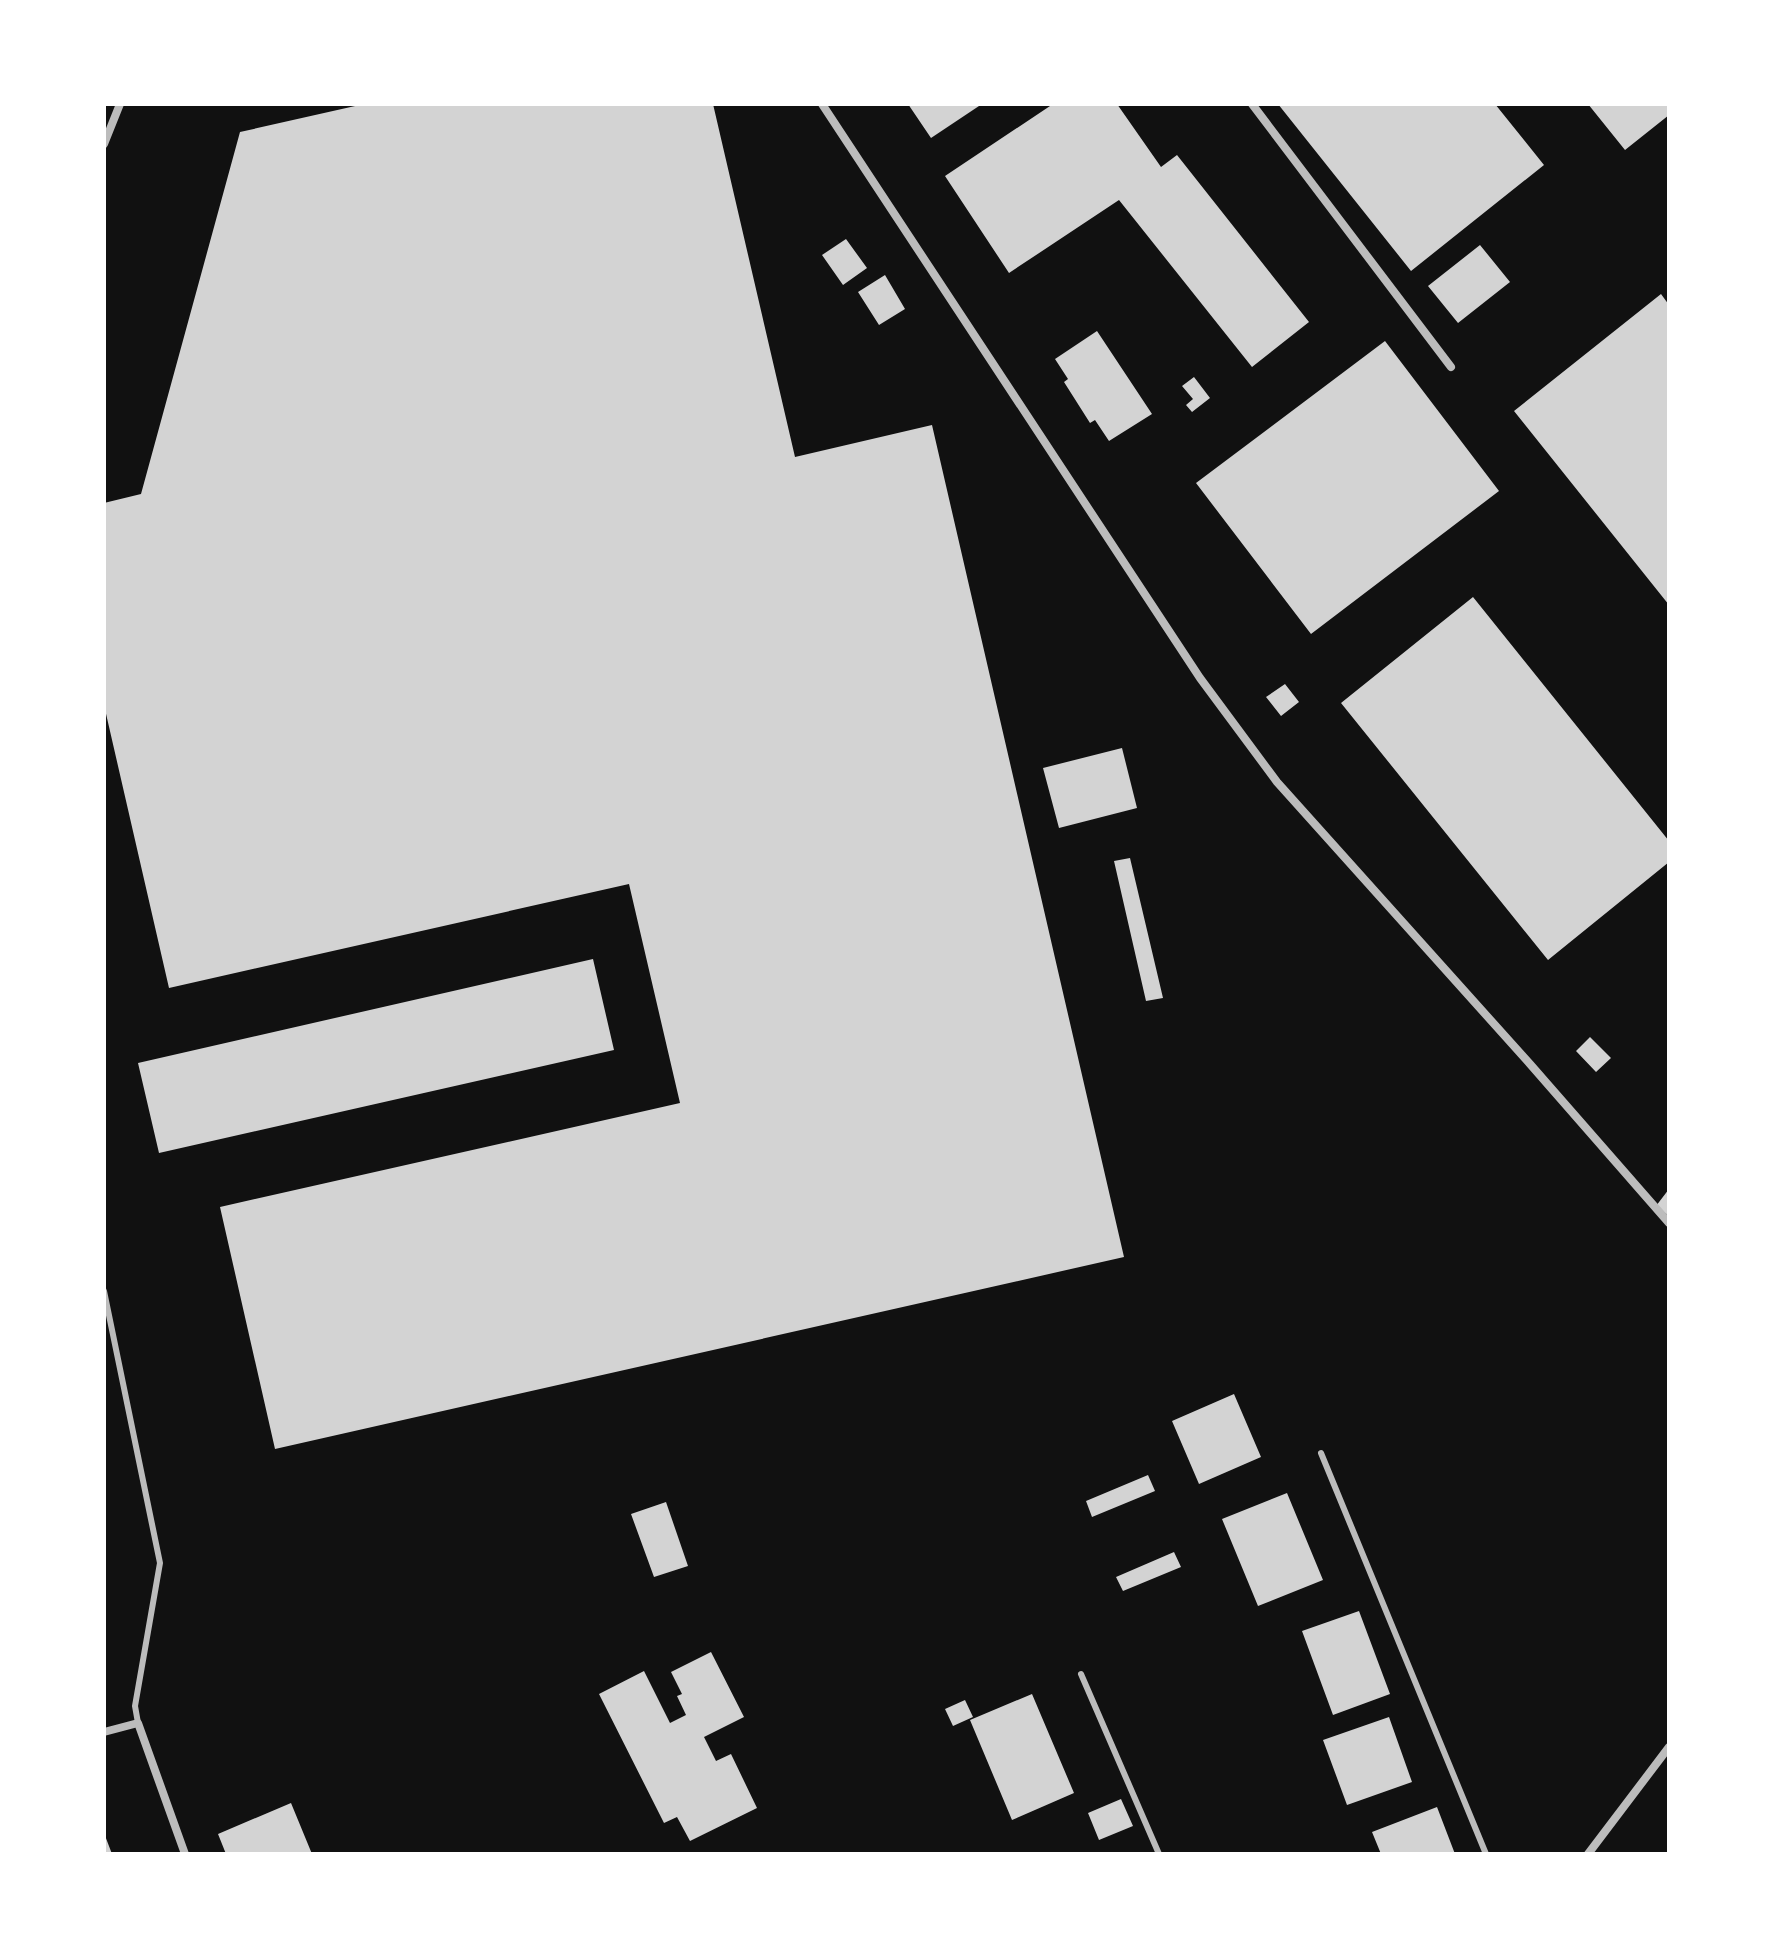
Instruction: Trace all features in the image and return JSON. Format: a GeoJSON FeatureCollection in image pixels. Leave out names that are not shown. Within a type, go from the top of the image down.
{"type":"FeatureCollection","features":[{"type":"Feature","properties":{"kind":"street"},"geometry":{"type":"LineString","coordinates":[[104,144],[120,104]]}},
{"type":"Feature","properties":{"kind":"street"},"geometry":{"type":"LineString","coordinates":[[822,104],[1200,678],[1277,782],[1669,1223]]}},
{"type":"Feature","properties":{"kind":"street"},"geometry":{"type":"LineString","coordinates":[[1252,104],[1451,367]]}},
{"type":"Feature","properties":{"kind":"street"},"geometry":{"type":"LineString","coordinates":[[104,1732],[138,1723],[185,1854]]}},
{"type":"Feature","properties":{"kind":"street"},"geometry":{"type":"LineString","coordinates":[[1588,1854],[1669,1747]]}},
{"type":"Feature","properties":{"kind":"lane"},"geometry":{"type":"LineString","coordinates":[[104,1291],[160,1563],[135,1706],[138,1723]]}},
{"type":"Feature","properties":{"kind":"lane"},"geometry":{"type":"LineString","coordinates":[[1321,1453],[1486,1854]]}},
{"type":"Feature","properties":{"kind":"lane"},"geometry":{"type":"LineString","coordinates":[[1081,1674],[1159,1854]]}},
{"type":"Feature","properties":{"kind":"building"},"geometry":{"type":"Polygon","coordinates":[[[364,104],[713,104],[795,457],[932,425],[1124,1257],[275,1449],[220,1207],[680,1103],[629,884],[169,988],[104,705],[104,503],[141,494],[240,132],[364,104]]]}},
{"type":"Feature","properties":{"kind":"building"},"geometry":{"type":"Polygon","coordinates":[[[908,104],[982,104],[931,138],[908,104]]]}},
{"type":"Feature","properties":{"kind":"building"},"geometry":{"type":"Polygon","coordinates":[[[1053,104],[1117,104],[1161,167],[1177,155],[1309,322],[1252,367],[1119,200],[1009,273],[945,176],[1053,104]]]}},
{"type":"Feature","properties":{"kind":"building"},"geometry":{"type":"Polygon","coordinates":[[[1278,104],[1495,104],[1544,165],[1411,271],[1278,104]]]}},
{"type":"Feature","properties":{"kind":"building"},"geometry":{"type":"Polygon","coordinates":[[[1588,104],[1669,104],[1669,115],[1625,150],[1588,104]]]}},
{"type":"Feature","properties":{"kind":"building"},"geometry":{"type":"Polygon","coordinates":[[[846,239],[867,268],[843,285],[822,255],[846,239]]]}},
{"type":"Feature","properties":{"kind":"building"},"geometry":{"type":"Polygon","coordinates":[[[1480,245],[1510,282],[1458,323],[1428,286],[1480,245]]]}},
{"type":"Feature","properties":{"kind":"building"},"geometry":{"type":"Polygon","coordinates":[[[885,275],[905,309],[879,325],[858,292],[885,275]]]}},
{"type":"Feature","properties":{"kind":"building"},"geometry":{"type":"Polygon","coordinates":[[[1661,294],[1669,305],[1669,605],[1514,411],[1661,294]]]}},
{"type":"Feature","properties":{"kind":"building"},"geometry":{"type":"Polygon","coordinates":[[[1097,331],[1152,414],[1109,441],[1095,420],[1090,423],[1064,382],[1068,379],[1055,359],[1097,331]]]}},
{"type":"Feature","properties":{"kind":"building"},"geometry":{"type":"Polygon","coordinates":[[[1385,341],[1499,491],[1311,634],[1196,483],[1385,341]]]}},
{"type":"Feature","properties":{"kind":"building"},"geometry":{"type":"Polygon","coordinates":[[[1194,377],[1210,398],[1192,412],[1186,405],[1193,399],[1182,386],[1194,377]]]}},
{"type":"Feature","properties":{"kind":"building"},"geometry":{"type":"Polygon","coordinates":[[[1473,597],[1669,841],[1669,862],[1548,960],[1341,703],[1473,597]]]}},
{"type":"Feature","properties":{"kind":"building"},"geometry":{"type":"Polygon","coordinates":[[[1285,684],[1299,702],[1281,716],[1266,697],[1285,684]]]}},
{"type":"Feature","properties":{"kind":"building"},"geometry":{"type":"Polygon","coordinates":[[[1122,748],[1137,808],[1059,828],[1043,768],[1122,748]]]}},
{"type":"Feature","properties":{"kind":"building"},"geometry":{"type":"Polygon","coordinates":[[[1130,858],[1163,998],[1146,1001],[1114,861],[1130,858]]]}},
{"type":"Feature","properties":{"kind":"building"},"geometry":{"type":"Polygon","coordinates":[[[593,959],[614,1050],[159,1153],[138,1063],[593,959]]]}},
{"type":"Feature","properties":{"kind":"building"},"geometry":{"type":"Polygon","coordinates":[[[1590,1037],[1611,1058],[1596,1072],[1576,1051],[1590,1037]]]}},
{"type":"Feature","properties":{"kind":"building"},"geometry":{"type":"Polygon","coordinates":[[[1669,1189],[1669,1216],[1656,1206],[1669,1189]]]}},
{"type":"Feature","properties":{"kind":"building"},"geometry":{"type":"Polygon","coordinates":[[[1234,1394],[1261,1457],[1199,1484],[1172,1421],[1234,1394]]]}},
{"type":"Feature","properties":{"kind":"building"},"geometry":{"type":"Polygon","coordinates":[[[1148,1475],[1155,1491],[1092,1517],[1086,1501],[1148,1475]]]}},
{"type":"Feature","properties":{"kind":"building"},"geometry":{"type":"Polygon","coordinates":[[[1287,1493],[1323,1580],[1258,1606],[1222,1519],[1287,1493]]]}},
{"type":"Feature","properties":{"kind":"building"},"geometry":{"type":"Polygon","coordinates":[[[666,1502],[688,1566],[654,1577],[631,1514],[666,1502]]]}},
{"type":"Feature","properties":{"kind":"building"},"geometry":{"type":"Polygon","coordinates":[[[1174,1552],[1181,1567],[1123,1591],[1116,1577],[1174,1552]]]}},
{"type":"Feature","properties":{"kind":"building"},"geometry":{"type":"Polygon","coordinates":[[[1359,1611],[1390,1694],[1333,1715],[1302,1631],[1359,1611]]]}},
{"type":"Feature","properties":{"kind":"building"},"geometry":{"type":"Polygon","coordinates":[[[711,1652],[744,1717],[704,1737],[716,1761],[731,1754],[757,1808],[690,1841],[677,1817],[664,1823],[599,1694],[644,1671],[670,1723],[686,1715],[677,1696],[682,1694],[671,1672],[711,1652]]]}},
{"type":"Feature","properties":{"kind":"building"},"geometry":{"type":"Polygon","coordinates":[[[1032,1694],[1074,1793],[1012,1820],[970,1720],[1032,1694]]]}},
{"type":"Feature","properties":{"kind":"building"},"geometry":{"type":"Polygon","coordinates":[[[965,1700],[973,1717],[953,1726],[945,1709],[965,1700]]]}},
{"type":"Feature","properties":{"kind":"building"},"geometry":{"type":"Polygon","coordinates":[[[1389,1717],[1412,1782],[1347,1805],[1323,1740],[1389,1717]]]}},
{"type":"Feature","properties":{"kind":"building"},"geometry":{"type":"Polygon","coordinates":[[[1121,1799],[1133,1826],[1099,1840],[1088,1813],[1121,1799]]]}},
{"type":"Feature","properties":{"kind":"building"},"geometry":{"type":"Polygon","coordinates":[[[291,1803],[312,1854],[226,1854],[218,1834],[291,1803]]]}},
{"type":"Feature","properties":{"kind":"building"},"geometry":{"type":"Polygon","coordinates":[[[1437,1807],[1455,1854],[1381,1854],[1372,1832],[1437,1807]]]}},
{"type":"Feature","properties":{"kind":"building"},"geometry":{"type":"Polygon","coordinates":[[[104,1833],[112,1854],[104,1854],[104,1833]]]}}]}
